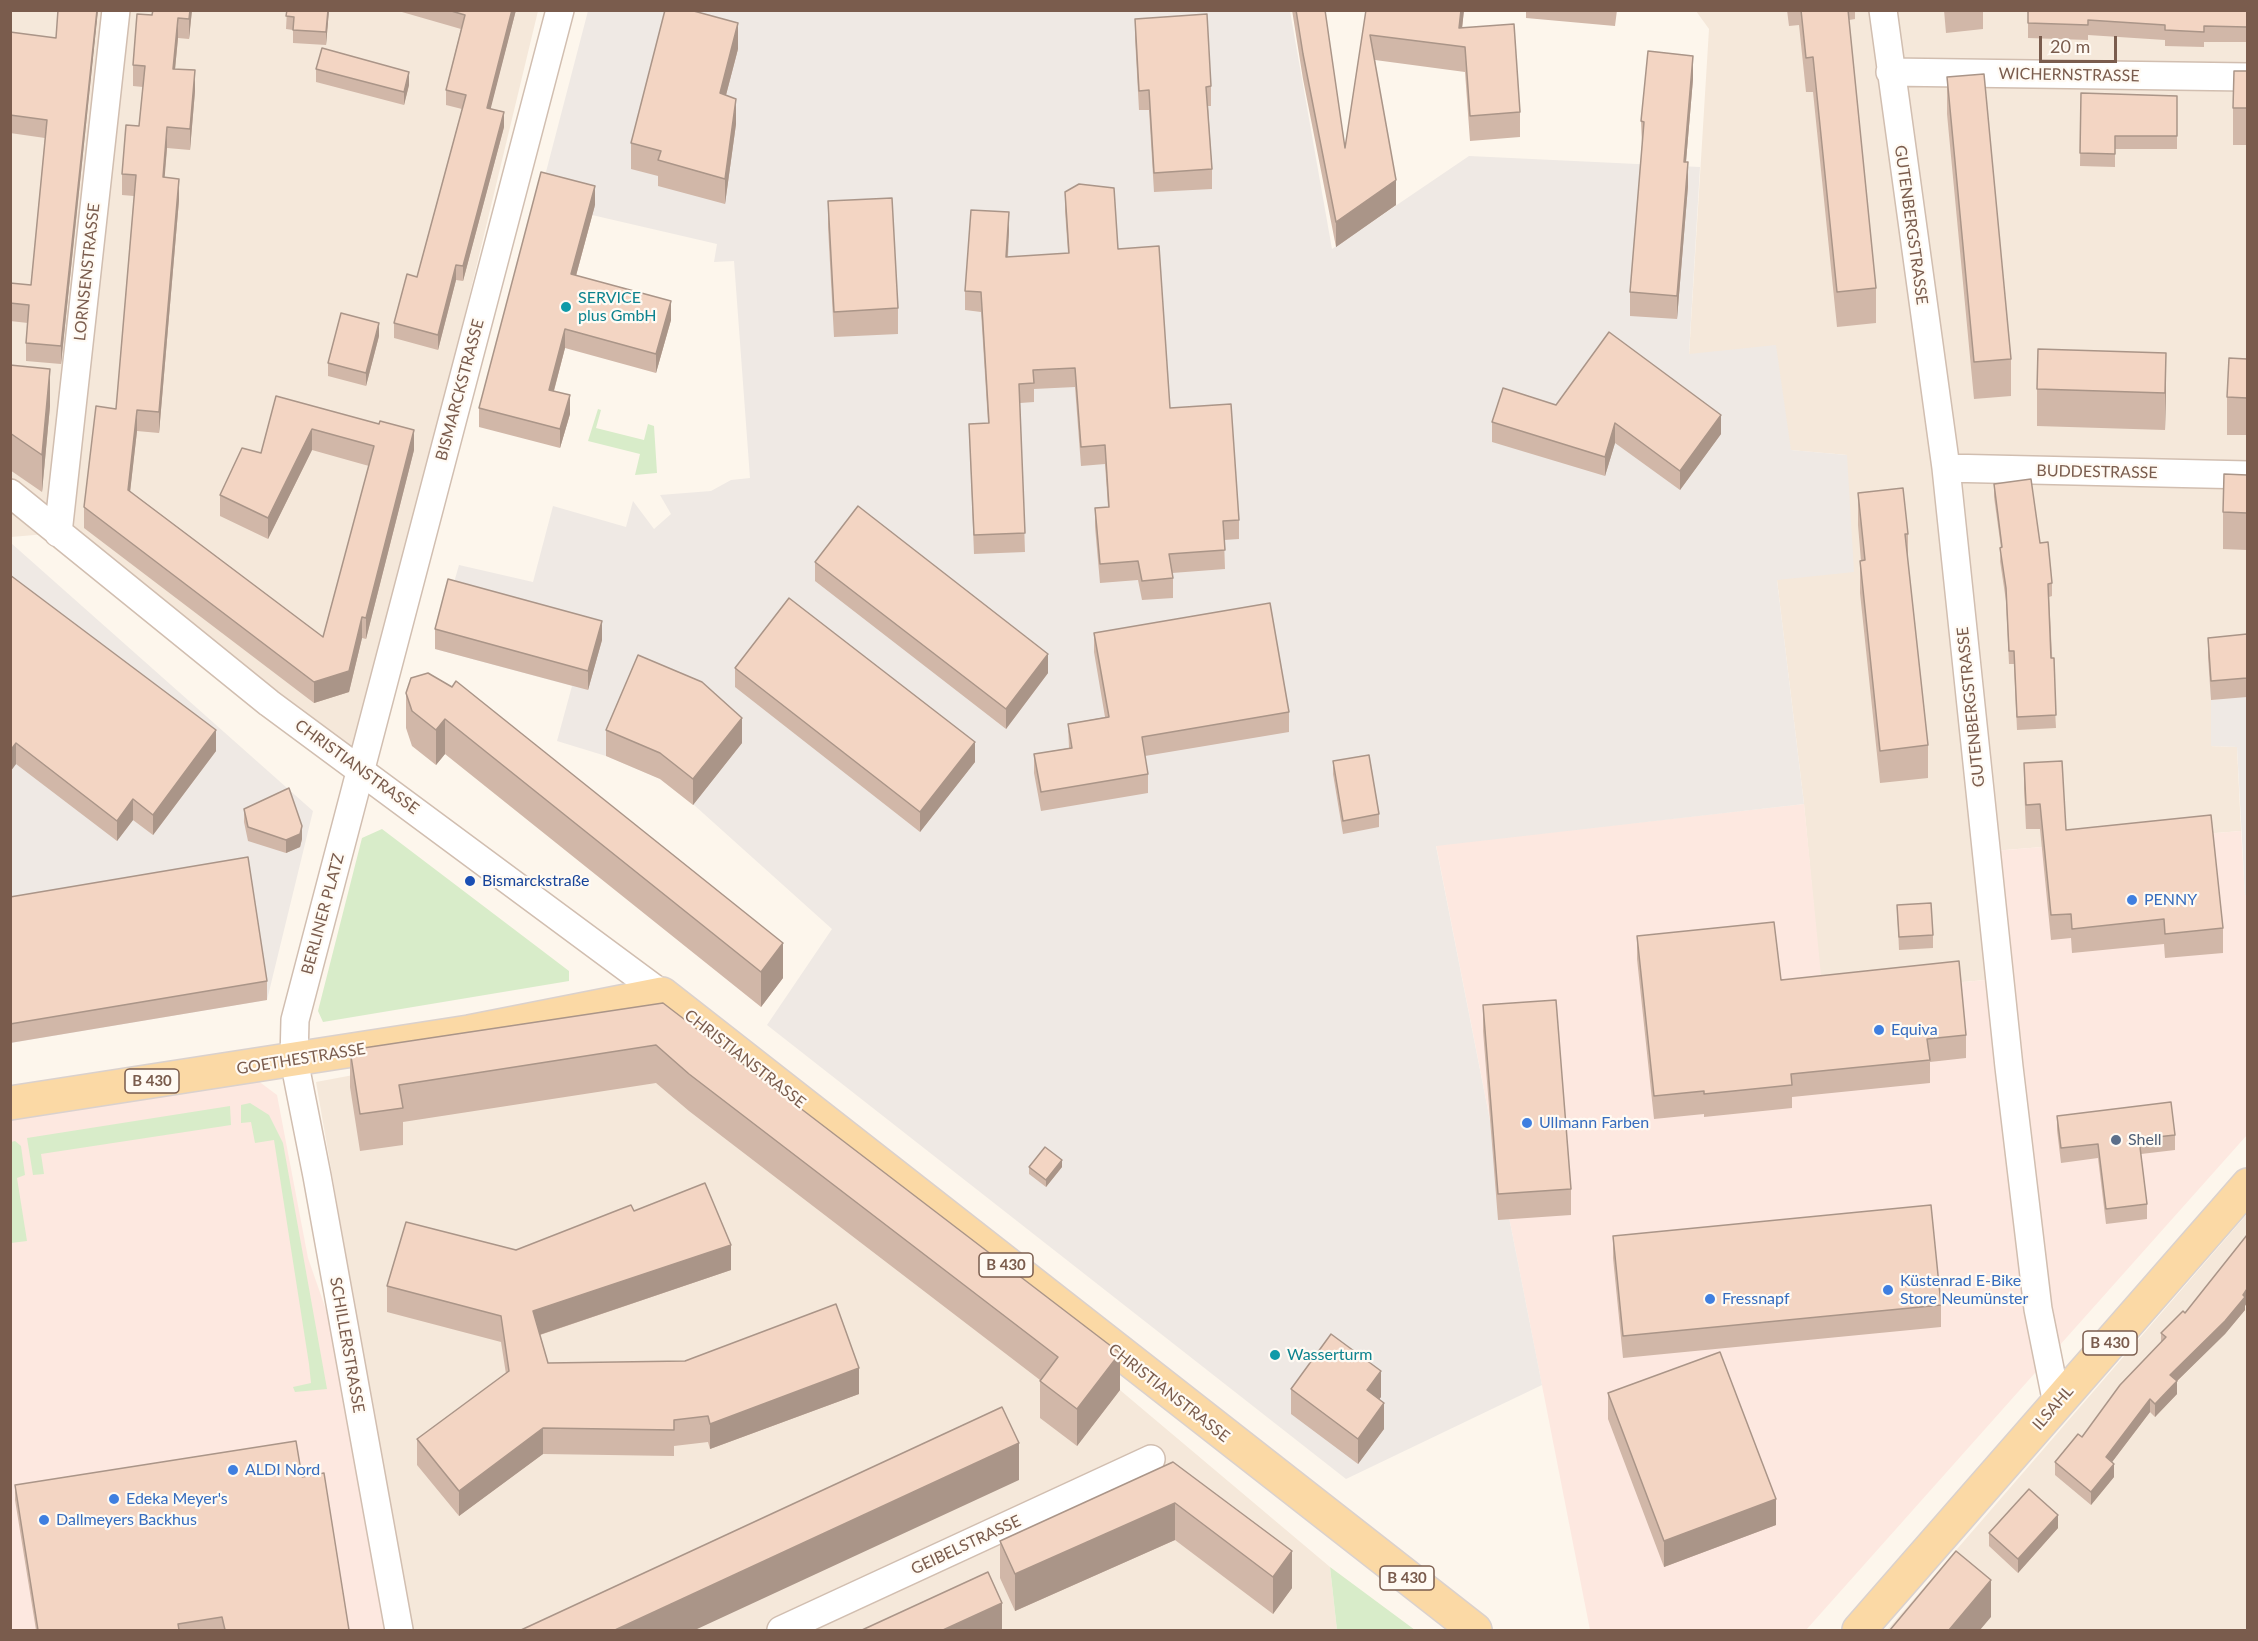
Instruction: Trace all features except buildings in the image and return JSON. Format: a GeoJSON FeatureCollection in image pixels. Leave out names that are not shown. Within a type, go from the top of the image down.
{"type":"FeatureCollection","features":[{"type":"Feature","properties":{"kind":"main road","name":"GOETHESTRASSE"},"geometry":{"type":"LineString","coordinates":[[10,1103],[469,1032],[662,994]]}},
{"type":"Feature","properties":{"kind":"main road","name":"CHRISTIANSTRASSE"},"geometry":{"type":"LineString","coordinates":[[662,994],[1475,1630]]}},
{"type":"Feature","properties":{"kind":"main road","name":"ILSAHL"},"geometry":{"type":"LineString","coordinates":[[1859,1630],[2247,1185]]}},
{"type":"Feature","properties":{"kind":"street","name":"LORNSENSTRASSE"},"geometry":{"type":"LineString","coordinates":[[58,533],[116,10]]}},
{"type":"Feature","properties":{"kind":"street","name":"BISMARCKSTRASSE"},"geometry":{"type":"LineString","coordinates":[[363,770],[560,10]]}},
{"type":"Feature","properties":{"kind":"street","name":"GUTENBERGSTRASSE"},"geometry":{"type":"LineString","coordinates":[[1883,10],[1946,468],[2038,1309],[2057,1404]]}},
{"type":"Feature","properties":{"kind":"street","name":"WICHERNSTRASSE"},"geometry":{"type":"LineString","coordinates":[[1890,72],[2247,77]]}},
{"type":"Feature","properties":{"kind":"street","name":"BUDDESTRASSE"},"geometry":{"type":"LineString","coordinates":[[1946,468],[2247,476]]}},
{"type":"Feature","properties":{"kind":"street","name":"CHRISTIANSTRASSE"},"geometry":{"type":"LineString","coordinates":[[10,494],[269,703],[363,770],[662,994]]}},
{"type":"Feature","properties":{"kind":"street","name":"BERLINER PLATZ"},"geometry":{"type":"LineString","coordinates":[[294,1060],[295,1020],[363,770]]}},
{"type":"Feature","properties":{"kind":"street","name":"SCHILLERSTRASSE"},"geometry":{"type":"LineString","coordinates":[[294,1060],[399,1630]]}},
{"type":"Feature","properties":{"kind":"street","name":"GEIBELSTRASSE"},"geometry":{"type":"LineString","coordinates":[[782,1630],[1151,1459]]}},
{"type":"Feature","properties":{"kind":"shaded area"},"geometry":{"type":"Polygon","coordinates":[[[11,11],[538,11],[436,434],[363,770],[58,533],[11,537],[11,11]]]}},
{"type":"Feature","properties":{"kind":"shaded area"},"geometry":{"type":"Polygon","coordinates":[[[588,11],[1290,11],[1332,249],[1469,156],[1700,167],[1689,354],[1776,345],[1791,450],[1847,455],[1854,572],[1777,580],[1804,804],[1436,846],[1542,1385],[1346,1479],[767,1025],[832,929],[694,805],[660,779],[606,756],[557,741],[572,686],[435,649],[459,565],[533,582],[553,506],[626,527],[633,501],[654,529],[671,514],[660,495],[711,491],[731,480],[750,478],[734,261],[714,262],[717,244],[592,215],[541,191],[588,11]]]}},
{"type":"Feature","properties":{"kind":"shaded area"},"geometry":{"type":"Polygon","coordinates":[[[1696,11],[2247,11],[2247,654],[2211,700],[2211,746],[2237,747],[2241,831],[1993,851],[2007,978],[1822,995],[1804,804],[1777,580],[1847,455],[1790,450],[1689,355],[1709,29],[1696,11]]]}},
{"type":"Feature","properties":{"kind":"shaded area"},"geometry":{"type":"Polygon","coordinates":[[[11,543],[313,811],[267,1000],[11,1043],[11,543]]]}},
{"type":"Feature","properties":{"kind":"shaded area"},"geometry":{"type":"Polygon","coordinates":[[[2247,654],[2247,895],[2245,895],[2237,747],[2211,746],[2208,657],[2247,654]]]}},
{"type":"Feature","properties":{"kind":"shaded area"},"geometry":{"type":"Polygon","coordinates":[[[1804,804],[1823,995],[2007,978],[1993,851],[2241,831],[2245,895],[2248,895],[2247,1135],[1806,1630],[1590,1630],[1436,845],[1804,804]]]}},
{"type":"Feature","properties":{"kind":"shaded area"},"geometry":{"type":"Polygon","coordinates":[[[631,1023],[1076,1353],[1330,1567],[1337,1630],[411,1630],[316,1082],[631,1023]]]}},
{"type":"Feature","properties":{"kind":"shaded area"},"geometry":{"type":"Polygon","coordinates":[[[257,1080],[277,1095],[308,1258],[333,1330],[390,1630],[11,1630],[11,1117],[257,1080]]]}},
{"type":"Feature","properties":{"kind":"shaded area"},"geometry":{"type":"Polygon","coordinates":[[[2247,1214],[2247,1630],[1887,1630],[2247,1214]]]}},
{"type":"Feature","properties":{"kind":"green space"},"geometry":{"type":"Polygon","coordinates":[[[598,409],[601,410],[596,428],[644,440],[648,424],[654,426],[657,473],[635,475],[640,454],[588,441],[598,409]]]}},
{"type":"Feature","properties":{"kind":"green space"},"geometry":{"type":"Polygon","coordinates":[[[382,829],[569,971],[569,981],[323,1022],[318,1011],[362,838],[382,829]]]}},
{"type":"Feature","properties":{"kind":"green space"},"geometry":{"type":"Polygon","coordinates":[[[250,1103],[269,1115],[283,1143],[327,1389],[295,1392],[293,1387],[311,1383],[309,1364],[274,1140],[255,1143],[251,1122],[241,1123],[241,1105],[250,1103]]]}},
{"type":"Feature","properties":{"kind":"green space"},"geometry":{"type":"Polygon","coordinates":[[[230,1106],[231,1125],[41,1154],[44,1174],[33,1175],[27,1138],[230,1106]]]}},
{"type":"Feature","properties":{"kind":"green space"},"geometry":{"type":"Polygon","coordinates":[[[15,1141],[21,1146],[25,1175],[17,1178],[27,1241],[11,1243],[11,1142],[15,1141]]]}},
{"type":"Feature","properties":{"kind":"green space"},"geometry":{"type":"Polygon","coordinates":[[[1330,1567],[1415,1630],[1337,1630],[1330,1567]]]}},
{"type":"Feature","properties":{"kind":"place","name":"SERVICE plus GmbH"},"geometry":{"type":"Point","coordinates":[566,307]}},
{"type":"Feature","properties":{"kind":"place","name":"Bismarckstraße"},"geometry":{"type":"Point","coordinates":[470,881]}},
{"type":"Feature","properties":{"kind":"place","name":"PENNY"},"geometry":{"type":"Point","coordinates":[2132,900]}},
{"type":"Feature","properties":{"kind":"place","name":"Equiva"},"geometry":{"type":"Point","coordinates":[1879,1030]}},
{"type":"Feature","properties":{"kind":"place","name":"Ullmann Farben"},"geometry":{"type":"Point","coordinates":[1527,1123]}},
{"type":"Feature","properties":{"kind":"place","name":"Shell"},"geometry":{"type":"Point","coordinates":[2116,1140]}},
{"type":"Feature","properties":{"kind":"place","name":"Küstenrad E-Bike Store Neumünster"},"geometry":{"type":"Point","coordinates":[1888,1290]}},
{"type":"Feature","properties":{"kind":"place","name":"Fressnapf"},"geometry":{"type":"Point","coordinates":[1710,1299]}},
{"type":"Feature","properties":{"kind":"place","name":"Wasserturm"},"geometry":{"type":"Point","coordinates":[1275,1355]}},
{"type":"Feature","properties":{"kind":"place","name":"ALDI Nord"},"geometry":{"type":"Point","coordinates":[233,1470]}},
{"type":"Feature","properties":{"kind":"place","name":"Edeka Meyer's"},"geometry":{"type":"Point","coordinates":[114,1499]}},
{"type":"Feature","properties":{"kind":"place","name":"Dallmeyers Backhus"},"geometry":{"type":"Point","coordinates":[44,1520]}}]}
